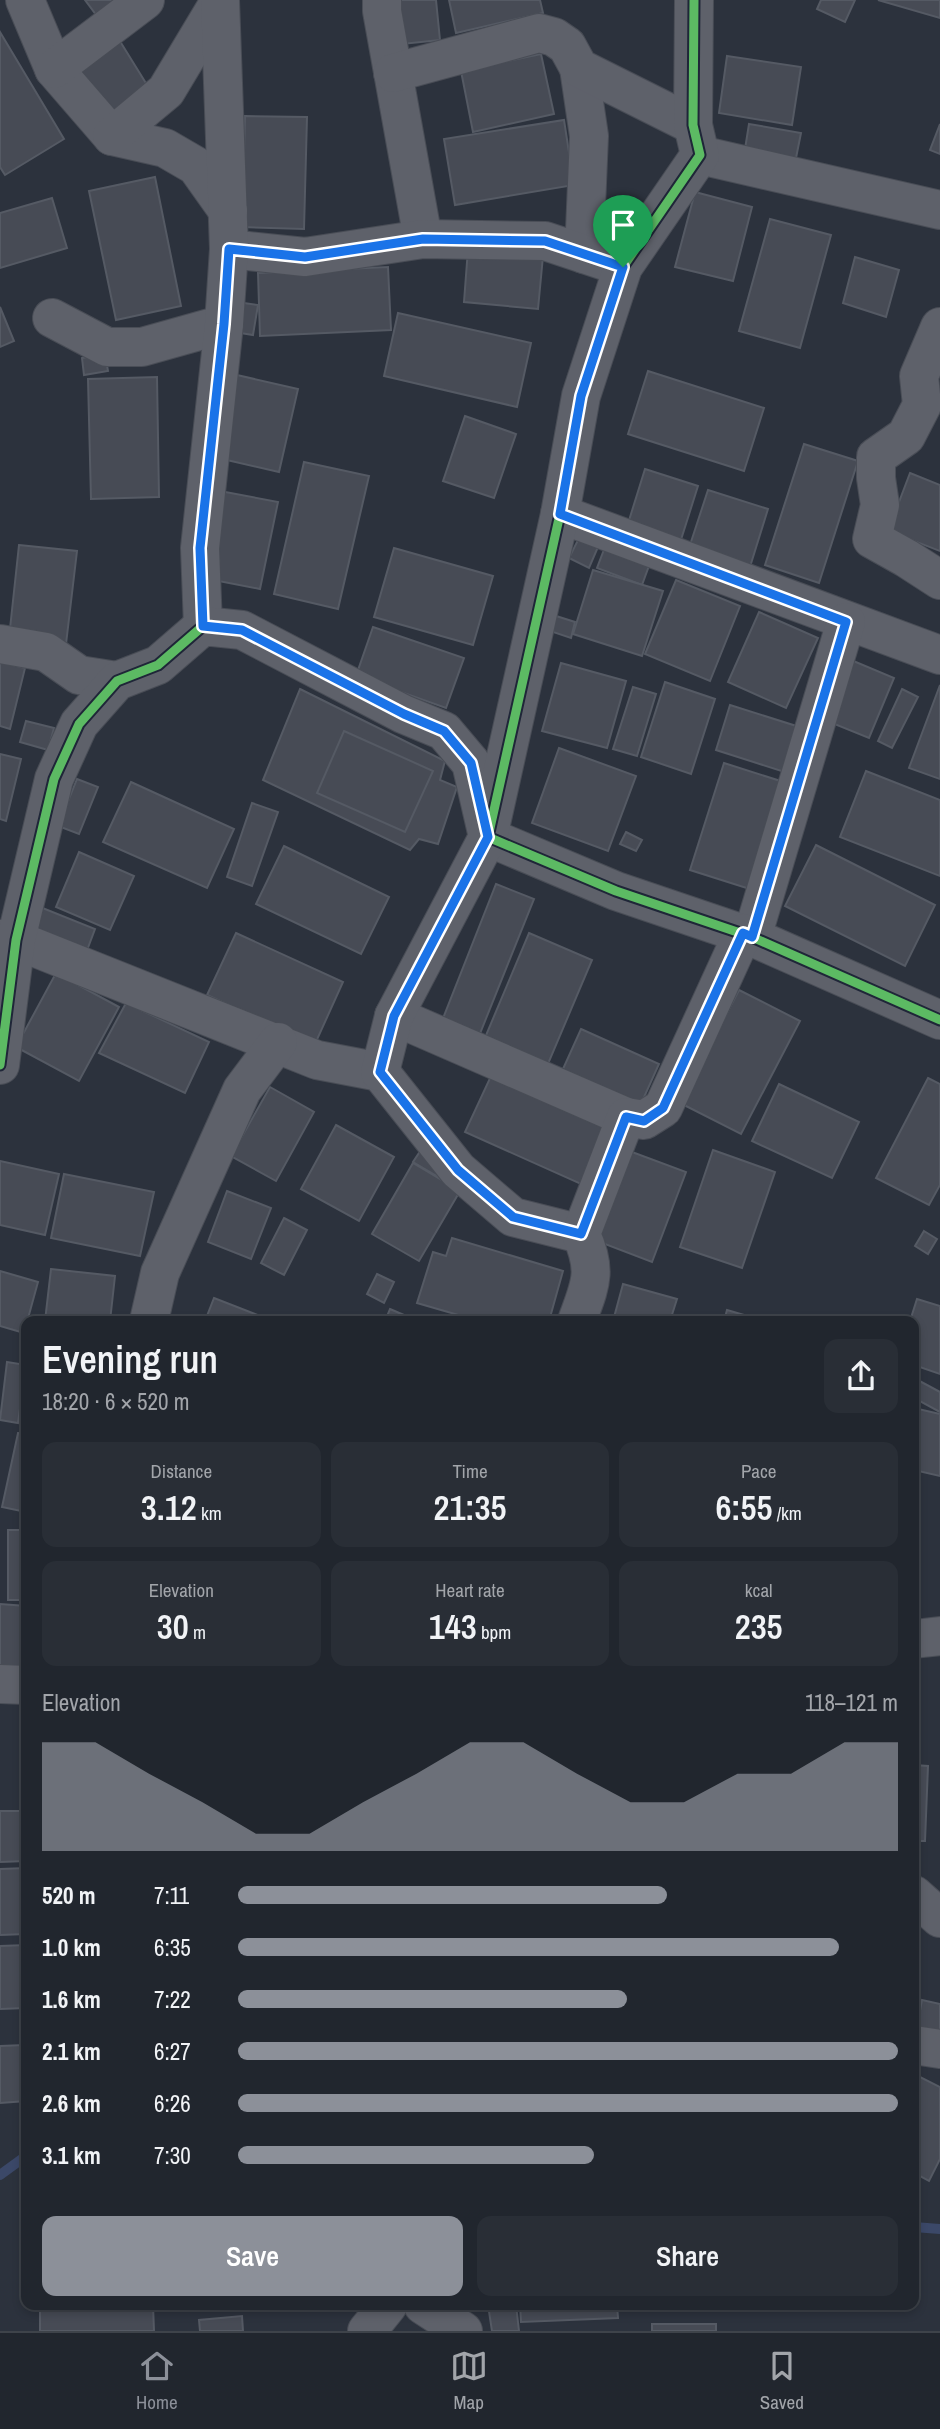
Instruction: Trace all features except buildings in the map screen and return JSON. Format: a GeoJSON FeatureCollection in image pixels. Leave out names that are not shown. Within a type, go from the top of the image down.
{"type":"FeatureCollection","features":[{"type":"Feature","properties":{"kind":"street"},"geometry":{"type":"LineString","coordinates":[[25,0],[54,69],[112,136],[165,148],[196,166],[228,211]]}},
{"type":"Feature","properties":{"kind":"street"},"geometry":{"type":"LineString","coordinates":[[54,69],[145,0]]}},
{"type":"Feature","properties":{"kind":"street"},"geometry":{"type":"LineString","coordinates":[[382,0],[423,239]]}},
{"type":"Feature","properties":{"kind":"street"},"geometry":{"type":"LineString","coordinates":[[380,1072],[394,1016],[488,837],[560,514],[581,396],[623,267],[697,140],[694,0]]}},
{"type":"Feature","properties":{"kind":"street"},"geometry":{"type":"LineString","coordinates":[[112,136],[166,91],[220,1]]}},
{"type":"Feature","properties":{"kind":"street"},"geometry":{"type":"LineString","coordinates":[[203,626],[200,548],[224,324],[229,249],[220,1]]}},
{"type":"Feature","properties":{"kind":"street"},"geometry":{"type":"LineString","coordinates":[[393,73],[539,33],[554,37],[567,46],[579,68],[589,136],[584,254]]}},
{"type":"Feature","properties":{"kind":"street"},"geometry":{"type":"LineString","coordinates":[[579,68],[697,140],[940,211]]}},
{"type":"Feature","properties":{"kind":"street"},"geometry":{"type":"LineString","coordinates":[[545,241],[587,186]]}},
{"type":"Feature","properties":{"kind":"street"},"geometry":{"type":"LineString","coordinates":[[229,249],[305,257],[423,239],[545,241],[623,267]]}},
{"type":"Feature","properties":{"kind":"street"},"geometry":{"type":"LineString","coordinates":[[52,318],[107,347],[142,347],[224,324]]}},
{"type":"Feature","properties":{"kind":"street"},"geometry":{"type":"LineString","coordinates":[[940,327],[919,376],[922,405],[906,436],[876,457],[880,505],[872,539],[940,580]]}},
{"type":"Feature","properties":{"kind":"street"},"geometry":{"type":"LineString","coordinates":[[560,514],[940,655]]}},
{"type":"Feature","properties":{"kind":"street"},"geometry":{"type":"LineString","coordinates":[[394,1016],[626,1117],[644,1121],[663,1108],[748,935],[846,622]]}},
{"type":"Feature","properties":{"kind":"street"},"geometry":{"type":"LineString","coordinates":[[0,1065],[8,939],[54,779],[79,724],[117,681],[158,665],[203,626],[242,630],[404,714],[444,731],[471,763],[488,837]]}},
{"type":"Feature","properties":{"kind":"street"},"geometry":{"type":"LineString","coordinates":[[0,643],[46,652],[79,675],[117,681]]}},
{"type":"Feature","properties":{"kind":"street"},"geometry":{"type":"LineString","coordinates":[[488,837],[616,891],[748,935],[940,1020]]}},
{"type":"Feature","properties":{"kind":"street"},"geometry":{"type":"LineString","coordinates":[[8,939],[278,1042],[317,1060],[380,1072],[458,1170],[513,1217],[581,1234]]}},
{"type":"Feature","properties":{"kind":"street"},"geometry":{"type":"LineString","coordinates":[[150,1316],[160,1273],[243,1090],[278,1042]]}},
{"type":"Feature","properties":{"kind":"street"},"geometry":{"type":"LineString","coordinates":[[579,1316],[592,1281],[590,1254],[581,1234],[626,1117]]}},
{"type":"Feature","properties":{"kind":"street"},"geometry":{"type":"LineString","coordinates":[[919,1638],[940,1636]]}},
{"type":"Feature","properties":{"kind":"street"},"geometry":{"type":"LineString","coordinates":[[0,1684],[21,1685]]}},
{"type":"Feature","properties":{"kind":"street"},"geometry":{"type":"LineString","coordinates":[[919,1899],[940,1918]]}},
{"type":"Feature","properties":{"kind":"street"},"geometry":{"type":"LineString","coordinates":[[919,2046],[940,2049]]}},
{"type":"Feature","properties":{"kind":"street"},"geometry":{"type":"LineString","coordinates":[[367,2331],[384,2310]]}},
{"type":"Feature","properties":{"kind":"street"},"geometry":{"type":"LineString","coordinates":[[431,2310],[463,2331]]}},
{"type":"Feature","properties":{"kind":"street"},"geometry":{"type":"LineString","coordinates":[[472,2310],[477,2331]]}},
{"type":"Feature","properties":{"kind":"waterway"},"geometry":{"type":"LineString","coordinates":[[0,2175],[21,2160]]}},
{"type":"Feature","properties":{"kind":"waterway"},"geometry":{"type":"LineString","coordinates":[[919,2227],[940,2229]]}},
{"type":"Feature","properties":{"kind":"cycle path"},"geometry":{"type":"LineString","coordinates":[[380,1072],[394,1016],[488,837],[560,514],[581,396],[623,267],[700,155],[693,125],[694,0]]}},
{"type":"Feature","properties":{"kind":"cycle path"},"geometry":{"type":"LineString","coordinates":[[0,1065],[16,940],[54,779],[79,724],[117,681],[158,665],[203,626],[242,630],[403,714],[444,731],[471,763],[488,837],[616,891],[752,937],[940,1020]]}},
{"type":"Feature","properties":{"kind":"route"},"geometry":{"type":"LineString","coordinates":[[423,239],[545,241],[623,267],[581,396],[560,514],[846,622],[752,937],[743,933],[663,1108],[644,1121],[626,1117],[581,1234],[513,1217],[458,1170],[380,1072],[394,1016],[488,837],[471,763],[444,731],[404,714],[242,630],[203,626],[200,548],[224,324],[229,249],[305,257],[423,239]]}}]}
